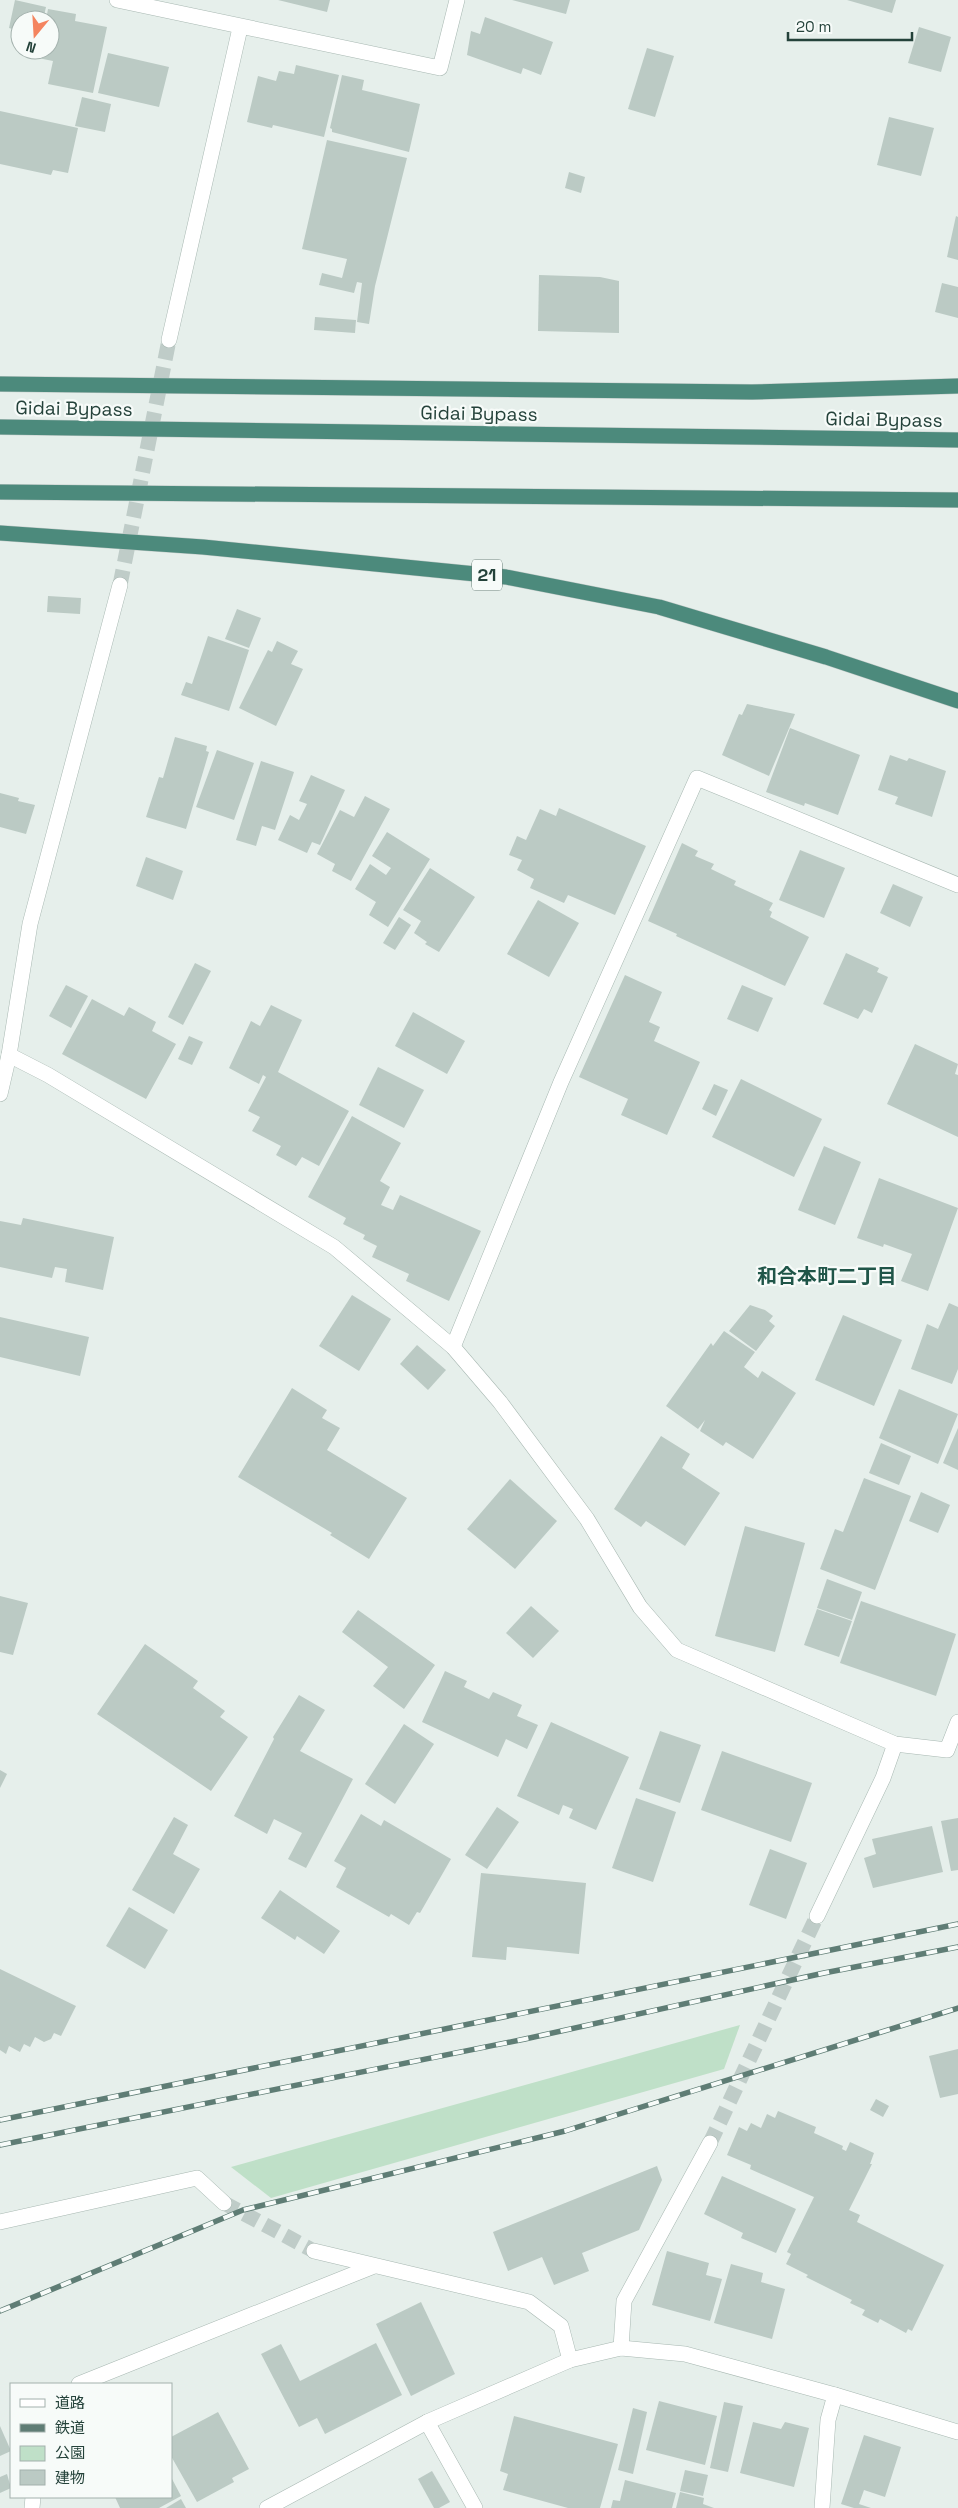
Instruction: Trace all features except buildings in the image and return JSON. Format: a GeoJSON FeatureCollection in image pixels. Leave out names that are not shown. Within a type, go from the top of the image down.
{"type":"FeatureCollection","features":[{"type":"Feature","properties":{"kind":"highway"},"geometry":{"type":"LineString","coordinates":[[0,384],[752,392],[958,386]]}},
{"type":"Feature","properties":{"kind":"highway","name":"Gidai Bypass"},"geometry":{"type":"LineString","coordinates":[[0,427],[958,440]]}},
{"type":"Feature","properties":{"kind":"highway"},"geometry":{"type":"LineString","coordinates":[[0,492],[958,500]]}},
{"type":"Feature","properties":{"kind":"highway","name":"21"},"geometry":{"type":"LineString","coordinates":[[0,534],[203,547],[506,577],[659,607],[826,657],[958,701]]}},
{"type":"Feature","properties":{"kind":"street"},"geometry":{"type":"LineString","coordinates":[[117,0],[240,28],[440,68],[457,0]]}},
{"type":"Feature","properties":{"kind":"street"},"geometry":{"type":"LineString","coordinates":[[169,340],[240,28]]}},
{"type":"Feature","properties":{"kind":"street"},"geometry":{"type":"LineString","coordinates":[[0,1094],[9,1055],[30,924],[120,585]]}},
{"type":"Feature","properties":{"kind":"street"},"geometry":{"type":"LineString","coordinates":[[453,1347],[561,1082],[697,778],[958,884]]}},
{"type":"Feature","properties":{"kind":"street"},"geometry":{"type":"LineString","coordinates":[[9,1055],[48,1075],[334,1247],[453,1347],[500,1402],[587,1519],[640,1607],[677,1650],[895,1744],[947,1750],[958,1722]]}},
{"type":"Feature","properties":{"kind":"street"},"geometry":{"type":"LineString","coordinates":[[817,1916],[884,1778],[895,1744]]}},
{"type":"Feature","properties":{"kind":"street"},"geometry":{"type":"LineString","coordinates":[[621,2348],[624,2301],[710,2142]]}},
{"type":"Feature","properties":{"kind":"street"},"geometry":{"type":"LineString","coordinates":[[0,2222],[197,2178],[224,2202]]}},
{"type":"Feature","properties":{"kind":"street"},"geometry":{"type":"LineString","coordinates":[[314,2251],[529,2302],[561,2326],[570,2360]]}},
{"type":"Feature","properties":{"kind":"street"},"geometry":{"type":"LineString","coordinates":[[82,2383],[374,2266]]}},
{"type":"Feature","properties":{"kind":"street"},"geometry":{"type":"LineString","coordinates":[[267,2508],[427,2422],[570,2360],[621,2348],[685,2354],[835,2395],[958,2432]]}},
{"type":"Feature","properties":{"kind":"street"},"geometry":{"type":"LineString","coordinates":[[822,2508],[828,2420],[835,2395]]}},
{"type":"Feature","properties":{"kind":"street"},"geometry":{"type":"LineString","coordinates":[[427,2422],[475,2508]]}},
{"type":"Feature","properties":{"kind":"green space"},"geometry":{"type":"Polygon","coordinates":[[[740,2025],[724,2069],[271,2198],[231,2167],[740,2025]]]}},
{"type":"Feature","properties":{"kind":"tunnel"},"geometry":{"type":"LineString","coordinates":[[120,585],[169,340]]}},
{"type":"Feature","properties":{"kind":"tunnel"},"geometry":{"type":"LineString","coordinates":[[710,2143],[817,1916]]}},
{"type":"Feature","properties":{"kind":"tunnel"},"geometry":{"type":"LineString","coordinates":[[224,2203],[314,2251]]}},
{"type":"Feature","properties":{"kind":"railway"},"geometry":{"type":"LineString","coordinates":[[0,2120],[958,1924]]}},
{"type":"Feature","properties":{"kind":"railway"},"geometry":{"type":"LineString","coordinates":[[0,2145],[525,2039],[824,1973],[958,1947]]}},
{"type":"Feature","properties":{"kind":"railway"},"geometry":{"type":"LineString","coordinates":[[0,2311],[243,2210],[565,2131],[958,2008]]}},
{"type":"Feature","properties":{"kind":"district","name":"和合本町二丁目"},"geometry":{"type":"Point","coordinates":[827,1276]}}]}
